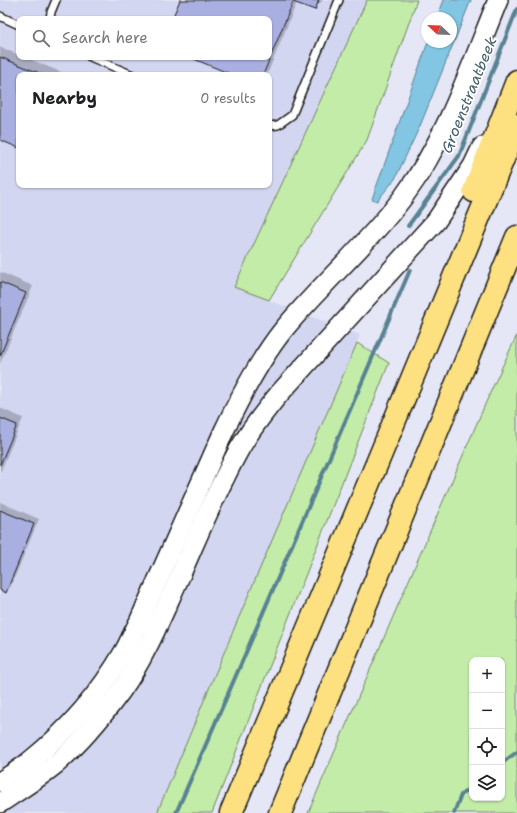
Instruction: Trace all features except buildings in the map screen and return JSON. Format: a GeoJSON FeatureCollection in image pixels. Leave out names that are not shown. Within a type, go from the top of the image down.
{"type":"FeatureCollection","features":[{"type":"Feature","properties":{"kind":"highway"},"geometry":{"type":"LineString","coordinates":[[380,456],[381,424],[517,81]]}},
{"type":"Feature","properties":{"kind":"highway"},"geometry":{"type":"LineString","coordinates":[[231,813],[517,125]]}},
{"type":"Feature","properties":{"kind":"highway"},"geometry":{"type":"LineString","coordinates":[[280,813],[517,237]]}},
{"type":"Feature","properties":{"kind":"highway"},"geometry":{"type":"LineString","coordinates":[[501,275],[517,257]]}},
{"type":"Feature","properties":{"kind":"street"},"geometry":{"type":"LineString","coordinates":[[0,782],[50,745],[69,726],[97,693],[114,668],[136,629],[236,405],[250,380],[283,330],[307,302],[359,249],[405,195],[421,170],[447,123],[498,0]]}},
{"type":"Feature","properties":{"kind":"street"},"geometry":{"type":"LineString","coordinates":[[0,803],[57,763],[88,733],[122,690],[154,634],[211,504],[241,447],[260,418],[279,394],[436,221],[473,166],[496,118],[517,81]]}},
{"type":"Feature","properties":{"kind":"lane"},"geometry":{"type":"LineString","coordinates":[[51,16],[56,0]]}},
{"type":"Feature","properties":{"kind":"lane"},"geometry":{"type":"LineString","coordinates":[[272,126],[278,125],[292,114],[339,0]]}},
{"type":"Feature","properties":{"kind":"lane"},"geometry":{"type":"LineString","coordinates":[[0,16],[16,24]]}},
{"type":"Feature","properties":{"kind":"lane"},"geometry":{"type":"LineString","coordinates":[[97,60],[126,72]]}},
{"type":"Feature","properties":{"kind":"shaded area"},"geometry":{"type":"Polygon","coordinates":[[[0,0],[367,0],[234,287],[360,335],[157,813],[0,813],[0,0]]]}},
{"type":"Feature","properties":{"kind":"green space"},"geometry":{"type":"Polygon","coordinates":[[[367,0],[417,0],[367,140],[269,300],[234,287],[367,0]]]}},
{"type":"Feature","properties":{"kind":"green space"},"geometry":{"type":"Polygon","coordinates":[[[517,335],[517,813],[308,813],[490,393],[517,335]]]}},
{"type":"Feature","properties":{"kind":"green space"},"geometry":{"type":"Polygon","coordinates":[[[357,343],[389,363],[212,813],[157,813],[236,624],[357,343]]]}},
{"type":"Feature","properties":{"kind":"water"},"geometry":{"type":"Polygon","coordinates":[[[444,0],[471,0],[457,35],[457,12],[439,12],[444,0]]]}},
{"type":"Feature","properties":{"kind":"water"},"geometry":{"type":"Polygon","coordinates":[[[426,48],[452,48],[420,126],[395,179],[377,201],[372,199],[426,48]]]}},
{"type":"Feature","properties":{"kind":"waterway","name":"Groenstraatbeek"},"geometry":{"type":"LineString","coordinates":[[408,226],[459,156],[517,9]]}},
{"type":"Feature","properties":{"kind":"waterway"},"geometry":{"type":"LineString","coordinates":[[176,813],[410,270]]}},
{"type":"Feature","properties":{"kind":"waterway"},"geometry":{"type":"LineString","coordinates":[[505,761],[517,752]]}},
{"type":"Feature","properties":{"kind":"waterway"},"geometry":{"type":"LineString","coordinates":[[454,813],[461,795],[469,788]]}}]}
